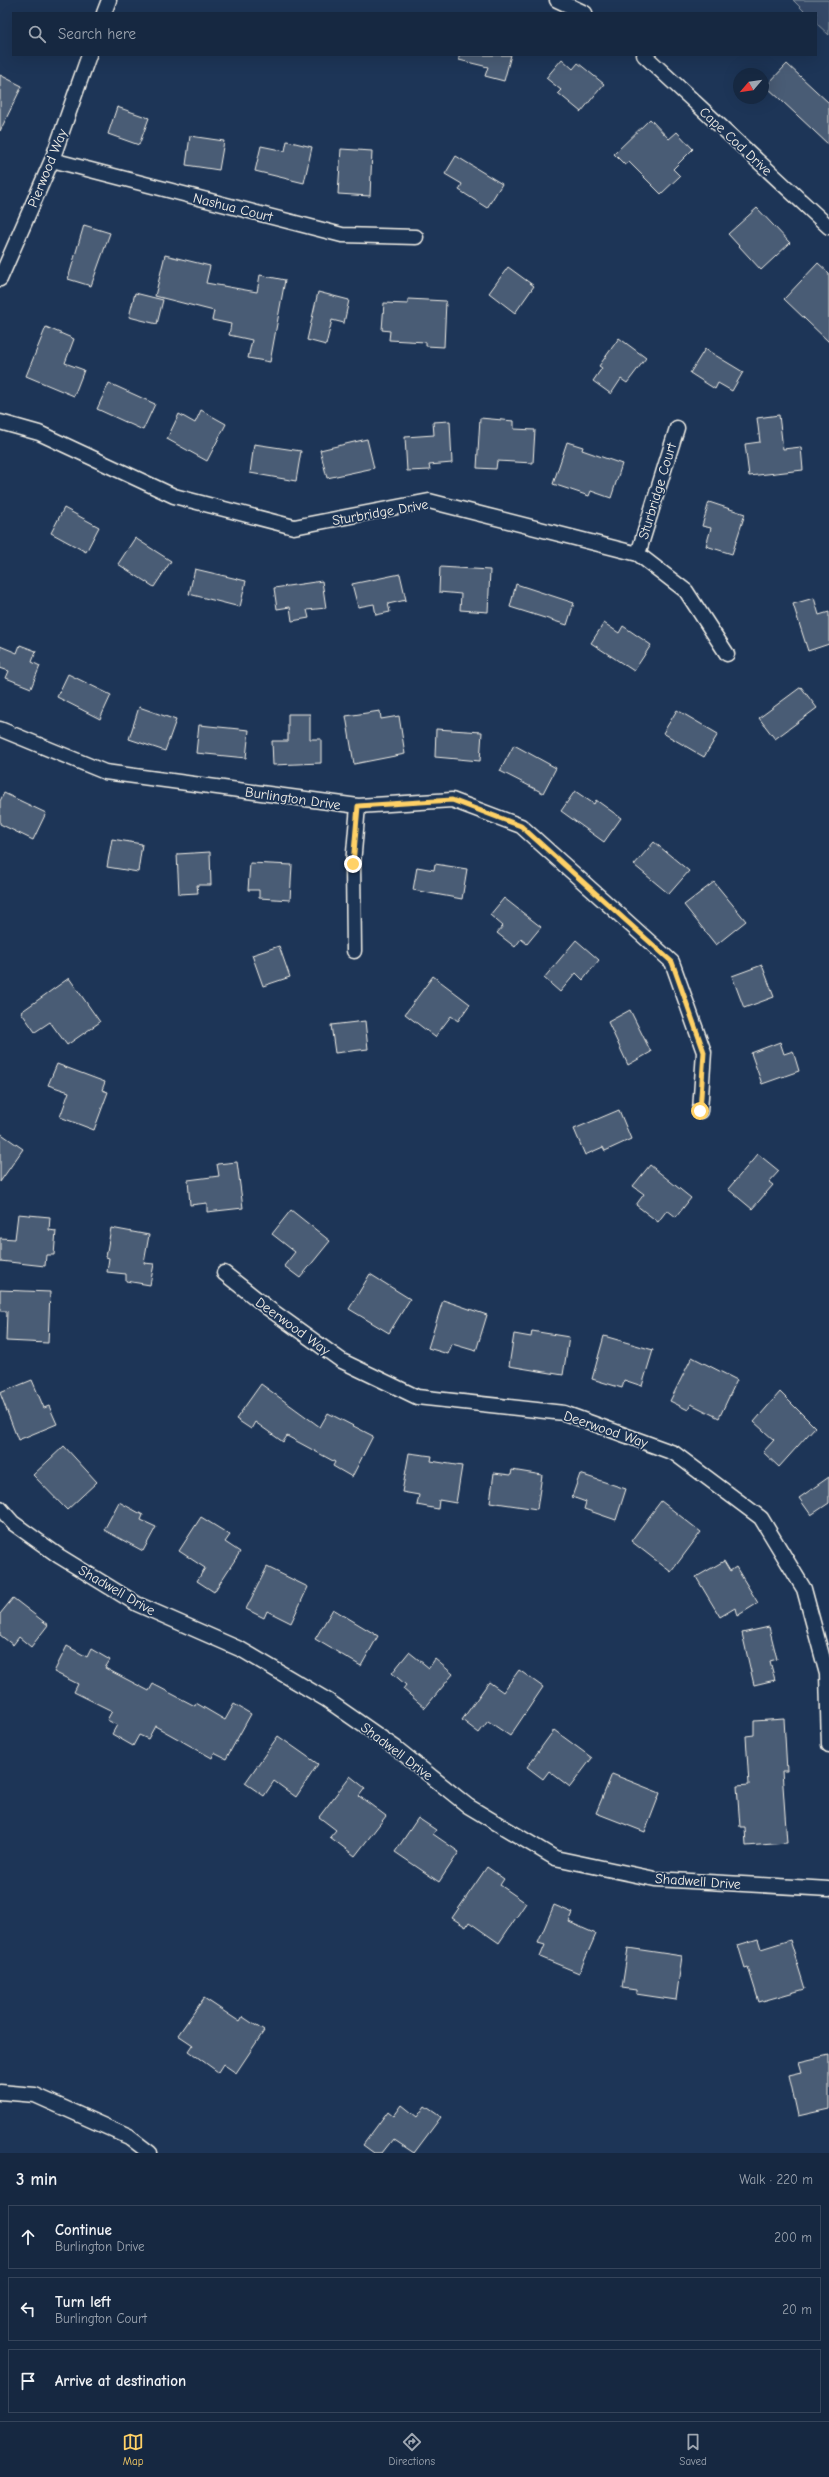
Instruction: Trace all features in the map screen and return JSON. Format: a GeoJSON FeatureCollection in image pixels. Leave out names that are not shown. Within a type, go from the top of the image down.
{"type":"FeatureCollection","features":[{"type":"Feature","properties":{"kind":"street"},"geometry":{"type":"LineString","coordinates":[[104,12],[109,0]]}},
{"type":"Feature","properties":{"kind":"street"},"geometry":{"type":"LineString","coordinates":[[557,0],[583,12]]}},
{"type":"Feature","properties":{"kind":"street","name":"Pierwood Way"},"geometry":{"type":"LineString","coordinates":[[0,279],[52,160],[89,56]]}},
{"type":"Feature","properties":{"kind":"street","name":"Cape Cod Drive"},"geometry":{"type":"LineString","coordinates":[[645,56],[829,227]]}},
{"type":"Feature","properties":{"kind":"street","name":"Nashua Court"},"geometry":{"type":"LineString","coordinates":[[52,160],[342,235],[416,237]]}},
{"type":"Feature","properties":{"kind":"street","name":"Sturbridge Drive"},"geometry":{"type":"LineString","coordinates":[[0,422],[39,433],[174,496],[294,527],[429,501],[638,554],[686,591],[727,654]]}},
{"type":"Feature","properties":{"kind":"street","name":"Sturbridge Court"},"geometry":{"type":"LineString","coordinates":[[638,554],[677,428]]}},
{"type":"Feature","properties":{"kind":"street","name":"Burlington Drive"},"geometry":{"type":"LineString","coordinates":[[0,729],[105,772],[358,806],[452,800],[521,826],[672,962],[704,1052],[700,1111]]}},
{"type":"Feature","properties":{"kind":"street"},"geometry":{"type":"LineString","coordinates":[[354,951],[353,864],[358,806]]}},
{"type":"Feature","properties":{"kind":"street","name":"Deerwood Way"},"geometry":{"type":"LineString","coordinates":[[224,1273],[268,1308],[342,1361],[418,1397],[564,1413],[674,1453],[761,1518],[804,1589],[827,1674],[829,1745]]}},
{"type":"Feature","properties":{"kind":"street","name":"Shadwell Drive"},"geometry":{"type":"LineString","coordinates":[[0,1508],[13,1523],[59,1556],[137,1604],[242,1650],[327,1700],[396,1748],[468,1806],[555,1858],[655,1879],[829,1889]]}},
{"type":"Feature","properties":{"kind":"street"},"geometry":{"type":"LineString","coordinates":[[0,2092],[35,2095],[129,2137],[150,2153]]}},
{"type":"Feature","properties":{"kind":"shaded area"},"geometry":{"type":"Polygon","coordinates":[[[793,0],[829,0],[829,35],[817,24],[817,12],[805,12],[793,0]]]}},
{"type":"Feature","properties":{"kind":"building"},"geometry":{"type":"Polygon","coordinates":[[[459,56],[511,56],[504,81],[485,76],[488,67],[459,60],[459,56]]]}},
{"type":"Feature","properties":{"kind":"building"},"geometry":{"type":"Polygon","coordinates":[[[562,59],[573,69],[578,63],[604,84],[581,112],[558,93],[561,90],[546,78],[562,59]]]}},
{"type":"Feature","properties":{"kind":"building"},"geometry":{"type":"Polygon","coordinates":[[[787,64],[829,103],[829,145],[769,89],[769,83],[787,64]]]}},
{"type":"Feature","properties":{"kind":"building"},"geometry":{"type":"Polygon","coordinates":[[[0,75],[22,86],[0,131],[0,75]]]}},
{"type":"Feature","properties":{"kind":"building"},"geometry":{"type":"Polygon","coordinates":[[[117,107],[149,118],[139,145],[108,134],[117,107]]]}},
{"type":"Feature","properties":{"kind":"building"},"geometry":{"type":"Polygon","coordinates":[[[650,119],[669,139],[677,132],[693,149],[673,169],[680,176],[661,194],[629,162],[625,165],[614,154],[650,119]]]}},
{"type":"Feature","properties":{"kind":"building"},"geometry":{"type":"Polygon","coordinates":[[[190,136],[224,141],[219,170],[186,165],[190,136]]]}},
{"type":"Feature","properties":{"kind":"building"},"geometry":{"type":"Polygon","coordinates":[[[287,141],[312,147],[304,183],[255,171],[261,146],[285,151],[287,141]]]}},
{"type":"Feature","properties":{"kind":"building"},"geometry":{"type":"Polygon","coordinates":[[[341,149],[372,151],[370,196],[338,194],[341,149]]]}},
{"type":"Feature","properties":{"kind":"building"},"geometry":{"type":"Polygon","coordinates":[[[456,156],[502,184],[487,208],[459,190],[462,184],[445,174],[456,156]]]}},
{"type":"Feature","properties":{"kind":"building"},"geometry":{"type":"Polygon","coordinates":[[[757,208],[790,243],[761,270],[728,234],[757,208]]]}},
{"type":"Feature","properties":{"kind":"building"},"geometry":{"type":"Polygon","coordinates":[[[84,225],[110,233],[91,286],[68,279],[84,225]]]}},
{"type":"Feature","properties":{"kind":"building"},"geometry":{"type":"Polygon","coordinates":[[[165,255],[210,266],[206,283],[257,292],[260,275],[285,280],[270,362],[248,358],[252,340],[229,335],[231,324],[212,320],[214,311],[155,296],[165,255]]]}},
{"type":"Feature","properties":{"kind":"building"},"geometry":{"type":"Polygon","coordinates":[[[818,263],[829,273],[829,342],[784,299],[818,263]]]}},
{"type":"Feature","properties":{"kind":"building"},"geometry":{"type":"Polygon","coordinates":[[[508,267],[534,286],[515,313],[489,293],[508,267]]]}},
{"type":"Feature","properties":{"kind":"building"},"geometry":{"type":"Polygon","coordinates":[[[318,292],[349,300],[344,323],[332,320],[326,345],[307,340],[318,292]]]}},
{"type":"Feature","properties":{"kind":"building"},"geometry":{"type":"Polygon","coordinates":[[[135,293],[163,300],[157,324],[129,317],[135,293]]]}},
{"type":"Feature","properties":{"kind":"building"},"geometry":{"type":"Polygon","coordinates":[[[408,299],[446,301],[444,347],[426,346],[426,342],[389,340],[390,331],[382,330],[384,303],[408,304],[408,299]]]}},
{"type":"Feature","properties":{"kind":"building"},"geometry":{"type":"Polygon","coordinates":[[[46,327],[74,339],[65,363],[84,370],[74,396],[26,376],[46,327]]]}},
{"type":"Feature","properties":{"kind":"building"},"geometry":{"type":"Polygon","coordinates":[[[619,338],[646,358],[627,383],[621,379],[611,394],[593,381],[602,368],[599,366],[619,338]]]}},
{"type":"Feature","properties":{"kind":"building"},"geometry":{"type":"Polygon","coordinates":[[[705,349],[743,372],[732,391],[718,383],[715,389],[690,373],[705,349]]]}},
{"type":"Feature","properties":{"kind":"building"},"geometry":{"type":"Polygon","coordinates":[[[109,383],[155,404],[143,430],[97,409],[109,383]]]}},
{"type":"Feature","properties":{"kind":"building"},"geometry":{"type":"Polygon","coordinates":[[[201,410],[226,424],[207,461],[167,439],[179,414],[195,423],[201,410]]]}},
{"type":"Feature","properties":{"kind":"building"},"geometry":{"type":"Polygon","coordinates":[[[779,415],[783,449],[801,447],[803,470],[749,476],[745,444],[760,442],[757,418],[779,415]]]}},
{"type":"Feature","properties":{"kind":"building"},"geometry":{"type":"Polygon","coordinates":[[[480,418],[514,421],[514,429],[535,430],[533,463],[497,461],[496,469],[477,468],[480,418]]]}},
{"type":"Feature","properties":{"kind":"building"},"geometry":{"type":"Polygon","coordinates":[[[450,421],[452,463],[429,465],[430,470],[407,471],[405,437],[434,435],[433,422],[450,421]]]}},
{"type":"Feature","properties":{"kind":"building"},"geometry":{"type":"Polygon","coordinates":[[[367,439],[374,468],[327,478],[320,450],[367,439]]]}},
{"type":"Feature","properties":{"kind":"building"},"geometry":{"type":"Polygon","coordinates":[[[567,442],[583,447],[582,450],[622,464],[611,498],[591,491],[589,496],[553,484],[567,442]]]}},
{"type":"Feature","properties":{"kind":"building"},"geometry":{"type":"Polygon","coordinates":[[[254,444],[301,451],[296,481],[250,473],[254,444]]]}},
{"type":"Feature","properties":{"kind":"building"},"geometry":{"type":"Polygon","coordinates":[[[709,502],[745,514],[732,554],[706,546],[711,528],[702,526],[709,502]]]}},
{"type":"Feature","properties":{"kind":"building"},"geometry":{"type":"Polygon","coordinates":[[[64,508],[99,527],[86,552],[51,533],[64,508]]]}},
{"type":"Feature","properties":{"kind":"building"},"geometry":{"type":"Polygon","coordinates":[[[135,538],[171,561],[154,587],[118,564],[135,538]]]}},
{"type":"Feature","properties":{"kind":"building"},"geometry":{"type":"Polygon","coordinates":[[[440,567],[490,570],[488,612],[460,610],[461,594],[439,592],[440,567]]]}},
{"type":"Feature","properties":{"kind":"building"},"geometry":{"type":"Polygon","coordinates":[[[195,569],[246,581],[240,607],[189,594],[195,569]]]}},
{"type":"Feature","properties":{"kind":"building"},"geometry":{"type":"Polygon","coordinates":[[[400,574],[406,600],[388,604],[390,612],[376,615],[374,604],[358,607],[352,584],[400,574]]]}},
{"type":"Feature","properties":{"kind":"building"},"geometry":{"type":"Polygon","coordinates":[[[322,581],[326,608],[307,610],[309,618],[292,621],[290,607],[277,609],[274,588],[322,581]]]}},
{"type":"Feature","properties":{"kind":"building"},"geometry":{"type":"Polygon","coordinates":[[[516,584],[574,603],[567,625],[510,607],[516,584]]]}},
{"type":"Feature","properties":{"kind":"building"},"geometry":{"type":"Polygon","coordinates":[[[814,598],[819,615],[829,612],[829,644],[808,651],[793,604],[814,598]]]}},
{"type":"Feature","properties":{"kind":"building"},"geometry":{"type":"Polygon","coordinates":[[[604,623],[619,633],[623,626],[651,645],[634,671],[591,643],[604,623]]]}},
{"type":"Feature","properties":{"kind":"building"},"geometry":{"type":"Polygon","coordinates":[[[20,645],[36,651],[32,662],[40,666],[31,688],[6,678],[9,671],[0,668],[0,646],[17,653],[20,645]]]}},
{"type":"Feature","properties":{"kind":"building"},"geometry":{"type":"Polygon","coordinates":[[[68,674],[111,695],[100,719],[57,697],[68,674]]]}},
{"type":"Feature","properties":{"kind":"building"},"geometry":{"type":"Polygon","coordinates":[[[801,687],[817,708],[775,739],[759,718],[801,687]]]}},
{"type":"Feature","properties":{"kind":"building"},"geometry":{"type":"Polygon","coordinates":[[[139,707],[176,720],[165,751],[129,739],[139,707]]]}},
{"type":"Feature","properties":{"kind":"building"},"geometry":{"type":"Polygon","coordinates":[[[677,710],[718,734],[704,757],[663,733],[677,710]]]}},
{"type":"Feature","properties":{"kind":"building"},"geometry":{"type":"Polygon","coordinates":[[[380,711],[381,719],[399,716],[405,754],[354,764],[346,716],[380,711]]]}},
{"type":"Feature","properties":{"kind":"building"},"geometry":{"type":"Polygon","coordinates":[[[288,714],[310,714],[310,739],[321,739],[321,763],[273,765],[272,741],[288,741],[288,714]]]}},
{"type":"Feature","properties":{"kind":"building"},"geometry":{"type":"Polygon","coordinates":[[[199,725],[249,730],[246,758],[196,753],[199,725]]]}},
{"type":"Feature","properties":{"kind":"building"},"geometry":{"type":"Polygon","coordinates":[[[436,729],[482,732],[480,761],[435,757],[436,729]]]}},
{"type":"Feature","properties":{"kind":"building"},"geometry":{"type":"Polygon","coordinates":[[[514,745],[556,768],[543,793],[500,771],[514,745]]]}},
{"type":"Feature","properties":{"kind":"building"},"geometry":{"type":"Polygon","coordinates":[[[575,791],[594,804],[596,800],[621,818],[604,842],[561,811],[575,791]]]}},
{"type":"Feature","properties":{"kind":"building"},"geometry":{"type":"Polygon","coordinates":[[[4,793],[46,813],[33,840],[0,824],[0,801],[4,793]]]}},
{"type":"Feature","properties":{"kind":"building"},"geometry":{"type":"Polygon","coordinates":[[[112,839],[142,844],[138,872],[107,867],[112,839]]]}},
{"type":"Feature","properties":{"kind":"building"},"geometry":{"type":"Polygon","coordinates":[[[654,842],[689,871],[669,894],[634,865],[654,842]]]}},
{"type":"Feature","properties":{"kind":"building"},"geometry":{"type":"Polygon","coordinates":[[[210,852],[211,885],[197,885],[198,893],[179,894],[177,854],[210,852]]]}},
{"type":"Feature","properties":{"kind":"building"},"geometry":{"type":"Polygon","coordinates":[[[250,863],[292,865],[290,900],[259,898],[259,890],[248,890],[250,863]]]}},
{"type":"Feature","properties":{"kind":"building"},"geometry":{"type":"Polygon","coordinates":[[[435,864],[467,869],[462,899],[413,890],[417,867],[434,870],[435,864]]]}},
{"type":"Feature","properties":{"kind":"building"},"geometry":{"type":"Polygon","coordinates":[[[714,882],[746,921],[716,945],[684,905],[714,882]]]}},
{"type":"Feature","properties":{"kind":"building"},"geometry":{"type":"Polygon","coordinates":[[[504,898],[541,927],[527,944],[521,939],[515,947],[497,933],[503,926],[490,915],[504,898]]]}},
{"type":"Feature","properties":{"kind":"building"},"geometry":{"type":"Polygon","coordinates":[[[576,940],[599,960],[583,980],[576,973],[560,992],[544,978],[576,940]]]}},
{"type":"Feature","properties":{"kind":"building"},"geometry":{"type":"Polygon","coordinates":[[[279,946],[290,977],[263,986],[252,955],[279,946]]]}},
{"type":"Feature","properties":{"kind":"building"},"geometry":{"type":"Polygon","coordinates":[[[762,965],[774,997],[744,1008],[732,976],[762,965]]]}},
{"type":"Feature","properties":{"kind":"building"},"geometry":{"type":"Polygon","coordinates":[[[433,976],[470,1004],[458,1021],[451,1016],[435,1037],[405,1014],[433,976]]]}},
{"type":"Feature","properties":{"kind":"building"},"geometry":{"type":"Polygon","coordinates":[[[69,978],[100,1022],[67,1045],[50,1022],[35,1032],[21,1012],[69,978]]]}},
{"type":"Feature","properties":{"kind":"building"},"geometry":{"type":"Polygon","coordinates":[[[630,1010],[651,1052],[628,1065],[608,1022],[630,1010]]]}},
{"type":"Feature","properties":{"kind":"building"},"geometry":{"type":"Polygon","coordinates":[[[365,1021],[368,1049],[335,1053],[331,1025],[365,1021]]]}},
{"type":"Feature","properties":{"kind":"building"},"geometry":{"type":"Polygon","coordinates":[[[780,1042],[784,1054],[793,1051],[799,1071],[762,1084],[751,1053],[780,1042]]]}},
{"type":"Feature","properties":{"kind":"building"},"geometry":{"type":"Polygon","coordinates":[[[57,1064],[105,1082],[102,1090],[108,1092],[94,1130],[60,1117],[69,1092],[48,1085],[57,1064]]]}},
{"type":"Feature","properties":{"kind":"building"},"geometry":{"type":"Polygon","coordinates":[[[619,1110],[631,1139],[605,1151],[603,1147],[585,1155],[574,1129],[619,1110]]]}},
{"type":"Feature","properties":{"kind":"building"},"geometry":{"type":"Polygon","coordinates":[[[0,1133],[23,1149],[0,1182],[0,1133]]]}},
{"type":"Feature","properties":{"kind":"building"},"geometry":{"type":"Polygon","coordinates":[[[758,1154],[779,1171],[769,1182],[773,1185],[752,1209],[728,1189],[758,1154]]]}},
{"type":"Feature","properties":{"kind":"building"},"geometry":{"type":"Polygon","coordinates":[[[237,1162],[243,1208],[207,1212],[207,1203],[190,1205],[188,1180],[219,1176],[217,1164],[237,1162]]]}},
{"type":"Feature","properties":{"kind":"building"},"geometry":{"type":"Polygon","coordinates":[[[650,1165],[691,1198],[676,1217],[667,1210],[658,1222],[636,1205],[644,1194],[633,1186],[650,1165]]]}},
{"type":"Feature","properties":{"kind":"building"},"geometry":{"type":"Polygon","coordinates":[[[291,1210],[330,1241],[300,1278],[284,1266],[295,1252],[272,1234],[291,1210]]]}},
{"type":"Feature","properties":{"kind":"building"},"geometry":{"type":"Polygon","coordinates":[[[18,1214],[50,1217],[49,1230],[56,1231],[54,1255],[46,1255],[45,1266],[0,1261],[0,1238],[15,1239],[18,1214]]]}},
{"type":"Feature","properties":{"kind":"building"},"geometry":{"type":"Polygon","coordinates":[[[111,1228],[149,1235],[144,1263],[154,1264],[150,1285],[126,1281],[126,1274],[107,1272],[109,1258],[106,1257],[111,1228]]]}},
{"type":"Feature","properties":{"kind":"building"},"geometry":{"type":"Polygon","coordinates":[[[370,1274],[410,1299],[389,1333],[349,1309],[370,1274]]]}},
{"type":"Feature","properties":{"kind":"building"},"geometry":{"type":"Polygon","coordinates":[[[0,1290],[50,1292],[48,1343],[6,1341],[7,1311],[0,1311],[0,1290]]]}},
{"type":"Feature","properties":{"kind":"building"},"geometry":{"type":"Polygon","coordinates":[[[443,1300],[487,1315],[476,1351],[452,1344],[448,1354],[428,1348],[443,1300]]]}},
{"type":"Feature","properties":{"kind":"building"},"geometry":{"type":"Polygon","coordinates":[[[532,1331],[569,1337],[563,1375],[509,1366],[514,1334],[531,1337],[532,1331]]]}},
{"type":"Feature","properties":{"kind":"building"},"geometry":{"type":"Polygon","coordinates":[[[604,1336],[653,1350],[642,1386],[624,1380],[622,1388],[592,1379],[604,1336]]]}},
{"type":"Feature","properties":{"kind":"building"},"geometry":{"type":"Polygon","coordinates":[[[692,1357],[737,1380],[719,1418],[691,1404],[688,1410],[670,1401],[692,1357]]]}},
{"type":"Feature","properties":{"kind":"building"},"geometry":{"type":"Polygon","coordinates":[[[32,1380],[44,1408],[49,1406],[57,1424],[18,1440],[0,1393],[32,1380]]]}},
{"type":"Feature","properties":{"kind":"building"},"geometry":{"type":"Polygon","coordinates":[[[261,1384],[320,1427],[328,1413],[373,1436],[352,1477],[333,1466],[335,1462],[287,1436],[283,1442],[255,1422],[251,1429],[236,1419],[261,1384]]]}},
{"type":"Feature","properties":{"kind":"building"},"geometry":{"type":"Polygon","coordinates":[[[780,1392],[815,1427],[779,1467],[763,1452],[774,1440],[754,1422],[780,1392]]]}},
{"type":"Feature","properties":{"kind":"building"},"geometry":{"type":"Polygon","coordinates":[[[64,1446],[97,1482],[67,1510],[33,1475],[64,1446]]]}},
{"type":"Feature","properties":{"kind":"building"},"geometry":{"type":"Polygon","coordinates":[[[409,1453],[432,1456],[431,1461],[462,1466],[456,1503],[439,1500],[438,1509],[417,1505],[419,1495],[402,1492],[409,1453]]]}},
{"type":"Feature","properties":{"kind":"building"},"geometry":{"type":"Polygon","coordinates":[[[512,1470],[542,1475],[537,1509],[490,1502],[494,1473],[511,1475],[512,1470]]]}},
{"type":"Feature","properties":{"kind":"building"},"geometry":{"type":"Polygon","coordinates":[[[580,1474],[626,1489],[616,1520],[584,1509],[586,1502],[572,1497],[580,1474]]]}},
{"type":"Feature","properties":{"kind":"building"},"geometry":{"type":"Polygon","coordinates":[[[829,1477],[829,1503],[811,1515],[799,1498],[829,1477]]]}},
{"type":"Feature","properties":{"kind":"building"},"geometry":{"type":"Polygon","coordinates":[[[661,1501],[701,1532],[671,1572],[631,1541],[661,1501]]]}},
{"type":"Feature","properties":{"kind":"building"},"geometry":{"type":"Polygon","coordinates":[[[119,1502],[143,1515],[141,1520],[156,1527],[143,1551],[104,1530],[119,1502]]]}},
{"type":"Feature","properties":{"kind":"building"},"geometry":{"type":"Polygon","coordinates":[[[201,1517],[230,1535],[225,1542],[240,1552],[214,1592],[197,1581],[205,1568],[179,1551],[201,1517]]]}},
{"type":"Feature","properties":{"kind":"building"},"geometry":{"type":"Polygon","coordinates":[[[724,1561],[730,1571],[736,1567],[758,1603],[737,1616],[735,1608],[720,1617],[696,1577],[724,1561]]]}},
{"type":"Feature","properties":{"kind":"building"},"geometry":{"type":"Polygon","coordinates":[[[267,1567],[308,1587],[291,1623],[267,1611],[264,1618],[246,1609],[267,1567]]]}},
{"type":"Feature","properties":{"kind":"building"},"geometry":{"type":"Polygon","coordinates":[[[13,1598],[48,1625],[31,1647],[19,1637],[13,1645],[0,1635],[0,1614],[13,1598]]]}},
{"type":"Feature","properties":{"kind":"building"},"geometry":{"type":"Polygon","coordinates":[[[333,1609],[378,1636],[361,1666],[315,1639],[333,1609]]]}},
{"type":"Feature","properties":{"kind":"building"},"geometry":{"type":"Polygon","coordinates":[[[769,1627],[777,1659],[770,1661],[775,1680],[754,1685],[742,1633],[769,1627]]]}},
{"type":"Feature","properties":{"kind":"building"},"geometry":{"type":"Polygon","coordinates":[[[67,1646],[87,1657],[91,1649],[110,1660],[105,1668],[149,1691],[153,1684],[195,1706],[196,1703],[225,1720],[234,1704],[251,1714],[226,1759],[214,1753],[212,1758],[155,1726],[148,1739],[139,1735],[133,1746],[112,1734],[117,1725],[107,1720],[112,1711],[74,1692],[78,1684],[54,1672],[67,1646]]]}},
{"type":"Feature","properties":{"kind":"building"},"geometry":{"type":"Polygon","coordinates":[[[409,1652],[429,1668],[435,1659],[453,1674],[425,1708],[403,1689],[406,1685],[392,1673],[409,1652]]]}},
{"type":"Feature","properties":{"kind":"building"},"geometry":{"type":"Polygon","coordinates":[[[519,1670],[543,1687],[510,1736],[488,1721],[479,1733],[462,1720],[489,1682],[503,1692],[519,1670]]]}},
{"type":"Feature","properties":{"kind":"building"},"geometry":{"type":"Polygon","coordinates":[[[784,1719],[787,1771],[782,1771],[787,1843],[746,1846],[745,1827],[740,1827],[737,1786],[749,1785],[746,1736],[754,1735],[754,1721],[784,1719]]]}},
{"type":"Feature","properties":{"kind":"building"},"geometry":{"type":"Polygon","coordinates":[[[554,1730],[592,1758],[570,1787],[549,1771],[543,1779],[527,1767],[554,1730]]]}},
{"type":"Feature","properties":{"kind":"building"},"geometry":{"type":"Polygon","coordinates":[[[278,1736],[318,1764],[296,1797],[274,1781],[264,1796],[245,1783],[278,1736]]]}},
{"type":"Feature","properties":{"kind":"building"},"geometry":{"type":"Polygon","coordinates":[[[612,1774],[660,1793],[645,1832],[596,1813],[612,1774]]]}},
{"type":"Feature","properties":{"kind":"building"},"geometry":{"type":"Polygon","coordinates":[[[350,1776],[365,1788],[359,1796],[386,1816],[355,1856],[330,1837],[336,1830],[319,1817],[350,1776]]]}},
{"type":"Feature","properties":{"kind":"building"},"geometry":{"type":"Polygon","coordinates":[[[418,1818],[436,1830],[433,1834],[459,1852],[439,1882],[395,1852],[418,1818]]]}},
{"type":"Feature","properties":{"kind":"building"},"geometry":{"type":"Polygon","coordinates":[[[487,1867],[504,1879],[500,1885],[526,1903],[499,1943],[469,1922],[466,1927],[452,1918],[487,1867]]]}},
{"type":"Feature","properties":{"kind":"building"},"geometry":{"type":"Polygon","coordinates":[[[554,1905],[573,1913],[569,1922],[596,1934],[579,1973],[540,1957],[545,1945],[538,1943],[554,1905]]]}},
{"type":"Feature","properties":{"kind":"building"},"geometry":{"type":"Polygon","coordinates":[[[758,1939],[761,1949],[790,1940],[805,1989],[759,2002],[748,1967],[745,1968],[738,1945],[758,1939]]]}},
{"type":"Feature","properties":{"kind":"building"},"geometry":{"type":"Polygon","coordinates":[[[628,1948],[682,1956],[676,2000],[636,1994],[636,1990],[622,1988],[628,1948]]]}},
{"type":"Feature","properties":{"kind":"building"},"geometry":{"type":"Polygon","coordinates":[[[204,1998],[240,2022],[243,2017],[264,2031],[236,2073],[223,2064],[218,2072],[189,2051],[193,2045],[178,2035],[204,1998]]]}},
{"type":"Feature","properties":{"kind":"building"},"geometry":{"type":"Polygon","coordinates":[[[829,2055],[829,2109],[798,2116],[789,2075],[802,2072],[799,2062],[829,2055]]]}},
{"type":"Feature","properties":{"kind":"building"},"geometry":{"type":"Polygon","coordinates":[[[402,2105],[417,2117],[425,2106],[441,2117],[414,2153],[393,2139],[382,2153],[374,2153],[363,2145],[388,2111],[394,2116],[402,2105]]]}},
{"type":"Feature","properties":{"kind":"route"},"geometry":{"type":"LineString","coordinates":[[353,864],[358,806],[452,800],[521,826],[672,962],[704,1052],[700,1111]]}}]}
